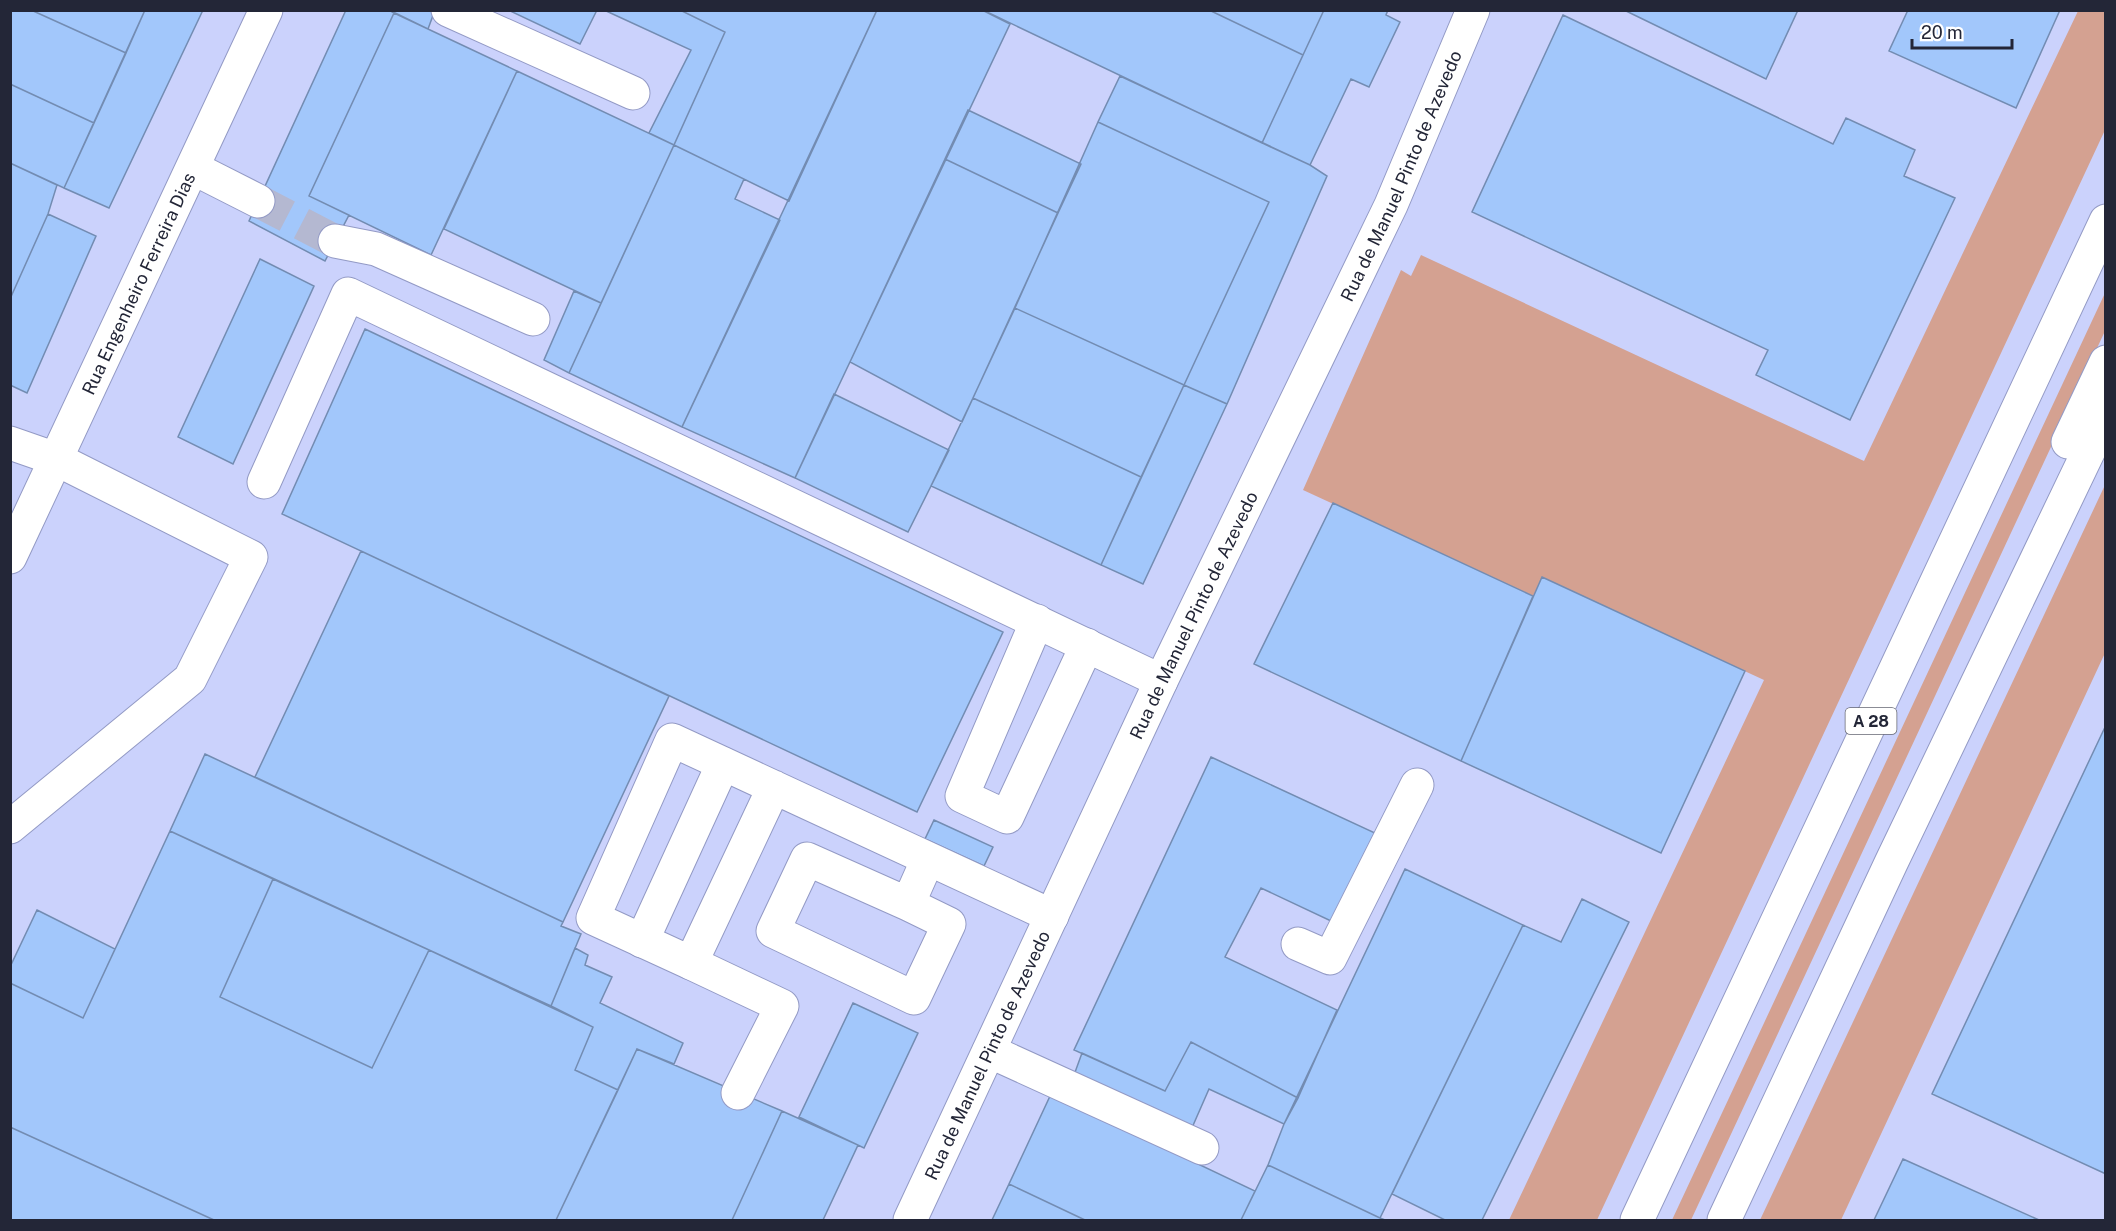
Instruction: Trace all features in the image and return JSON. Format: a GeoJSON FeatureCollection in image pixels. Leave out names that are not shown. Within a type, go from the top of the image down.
{"type":"FeatureCollection","features":[{"type":"Feature","properties":{"kind":"main road","name":"Rua Engenheiro Ferreira Dias"},"geometry":{"type":"LineString","coordinates":[[10,557],[266,10]]}},
{"type":"Feature","properties":{"kind":"main road"},"geometry":{"type":"LineString","coordinates":[[448,10],[633,93]]}},
{"type":"Feature","properties":{"kind":"main road","name":"Rua de Manuel Pinto de Azevedo"},"geometry":{"type":"LineString","coordinates":[[910,1221],[1161,681],[1391,205],[1473,10]]}},
{"type":"Feature","properties":{"kind":"main road"},"geometry":{"type":"LineString","coordinates":[[192,168],[258,201]]}},
{"type":"Feature","properties":{"kind":"main road","name":"A 28"},"geometry":{"type":"LineString","coordinates":[[1637,1221],[2106,221]]}},
{"type":"Feature","properties":{"kind":"main road"},"geometry":{"type":"LineString","coordinates":[[335,240],[376,249],[533,319]]}},
{"type":"Feature","properties":{"kind":"main road"},"geometry":{"type":"LineString","coordinates":[[264,482],[348,294],[1161,681]]}},
{"type":"Feature","properties":{"kind":"main road"},"geometry":{"type":"LineString","coordinates":[[2042,546],[2040,501],[2106,362]]}},
{"type":"Feature","properties":{"kind":"main road"},"geometry":{"type":"LineString","coordinates":[[1724,1221],[1896,852],[2106,415]]}},
{"type":"Feature","properties":{"kind":"main road"},"geometry":{"type":"LineString","coordinates":[[10,443],[56,459],[251,557],[190,679],[10,827]]}},
{"type":"Feature","properties":{"kind":"main road"},"geometry":{"type":"LineString","coordinates":[[1037,621],[962,796],[1007,817],[1088,645]]}},
{"type":"Feature","properties":{"kind":"main road"},"geometry":{"type":"LineString","coordinates":[[738,1093],[782,1006],[593,918],[672,740],[1052,916]]}},
{"type":"Feature","properties":{"kind":"main road"},"geometry":{"type":"LineString","coordinates":[[642,941],[723,764]]}},
{"type":"Feature","properties":{"kind":"main road"},"geometry":{"type":"LineString","coordinates":[[1298,944],[1330,958],[1417,785]]}},
{"type":"Feature","properties":{"kind":"main road"},"geometry":{"type":"LineString","coordinates":[[691,963],[774,787]]}},
{"type":"Feature","properties":{"kind":"main road"},"geometry":{"type":"LineString","coordinates":[[807,859],[908,904],[949,924],[914,998],[773,931],[807,859]]}},
{"type":"Feature","properties":{"kind":"main road"},"geometry":{"type":"LineString","coordinates":[[908,904],[928,859]]}},
{"type":"Feature","properties":{"kind":"main road"},"geometry":{"type":"LineString","coordinates":[[989,1051],[1202,1148]]}},
{"type":"Feature","properties":{"kind":"shaded area"},"geometry":{"type":"Polygon","coordinates":[[[10,11],[2105,11],[2105,1220],[11,1220],[10,11]]]}},
{"type":"Feature","properties":{"kind":"shaded area"},"geometry":{"type":"Polygon","coordinates":[[[2078,11],[2105,11],[2105,130],[1597,1220],[1509,1220],[1764,680],[1543,578],[1533,596],[1303,490],[1401,270],[1411,276],[1421,255],[1864,461],[2078,11]]]}},
{"type":"Feature","properties":{"kind":"shaded area"},"geometry":{"type":"Polygon","coordinates":[[[2105,293],[2105,331],[1691,1220],[1672,1220],[2105,293]]]}},
{"type":"Feature","properties":{"kind":"shaded area"},"geometry":{"type":"Polygon","coordinates":[[[2105,485],[2105,653],[1841,1220],[1760,1220],[2105,485]]]}},
{"type":"Feature","properties":{"kind":"building"},"geometry":{"type":"Polygon","coordinates":[[[10,10],[31,10],[126,53],[94,123],[10,84],[10,10]]]}},
{"type":"Feature","properties":{"kind":"building"},"geometry":{"type":"Polygon","coordinates":[[[31,10],[145,10],[126,53],[31,10]]]}},
{"type":"Feature","properties":{"kind":"building"},"geometry":{"type":"Polygon","coordinates":[[[145,10],[203,10],[109,208],[64,188],[145,10]]]}},
{"type":"Feature","properties":{"kind":"building"},"geometry":{"type":"Polygon","coordinates":[[[346,10],[389,10],[394,13],[309,196],[349,215],[325,261],[249,221],[346,10]]]}},
{"type":"Feature","properties":{"kind":"building"},"geometry":{"type":"Polygon","coordinates":[[[389,10],[435,10],[428,29],[389,10]]]}},
{"type":"Feature","properties":{"kind":"building"},"geometry":{"type":"Polygon","coordinates":[[[508,10],[597,10],[580,44],[508,10]]]}},
{"type":"Feature","properties":{"kind":"building"},"geometry":{"type":"Polygon","coordinates":[[[604,10],[680,10],[725,32],[674,145],[649,133],[691,50],[604,10]]]}},
{"type":"Feature","properties":{"kind":"building"},"geometry":{"type":"Polygon","coordinates":[[[680,10],[877,10],[789,201],[674,145],[725,32],[680,10]]]}},
{"type":"Feature","properties":{"kind":"building"},"geometry":{"type":"Polygon","coordinates":[[[877,10],[982,10],[1010,24],[795,478],[682,427],[877,10]]]}},
{"type":"Feature","properties":{"kind":"building"},"geometry":{"type":"Polygon","coordinates":[[[988,10],[1209,10],[1303,55],[1262,143],[987,12],[988,10]]]}},
{"type":"Feature","properties":{"kind":"building"},"geometry":{"type":"Polygon","coordinates":[[[1209,10],[1324,10],[1303,55],[1209,10]]]}},
{"type":"Feature","properties":{"kind":"building"},"geometry":{"type":"Polygon","coordinates":[[[1324,10],[1388,10],[1386,15],[1400,22],[1369,87],[1351,79],[1310,165],[1262,143],[1324,10]]]}},
{"type":"Feature","properties":{"kind":"building"},"geometry":{"type":"Polygon","coordinates":[[[1624,10],[1798,10],[1766,79],[1624,10]]]}},
{"type":"Feature","properties":{"kind":"building"},"geometry":{"type":"Polygon","coordinates":[[[1908,10],[2060,10],[2016,108],[1889,51],[1908,10]]]}},
{"type":"Feature","properties":{"kind":"building"},"geometry":{"type":"Polygon","coordinates":[[[394,13],[517,71],[431,255],[309,196],[394,13]]]}},
{"type":"Feature","properties":{"kind":"building"},"geometry":{"type":"Polygon","coordinates":[[[1563,15],[1833,144],[1846,118],[1915,150],[1904,176],[1955,198],[1850,420],[1756,375],[1768,350],[1472,212],[1563,15]]]}},
{"type":"Feature","properties":{"kind":"building"},"geometry":{"type":"Polygon","coordinates":[[[517,71],[674,145],[601,303],[444,229],[517,71]]]}},
{"type":"Feature","properties":{"kind":"building"},"geometry":{"type":"Polygon","coordinates":[[[1120,76],[1310,165],[1327,176],[1227,404],[1184,385],[1269,202],[1098,122],[1120,76]]]}},
{"type":"Feature","properties":{"kind":"building"},"geometry":{"type":"Polygon","coordinates":[[[10,84],[94,123],[64,188],[10,163],[10,84]]]}},
{"type":"Feature","properties":{"kind":"building"},"geometry":{"type":"Polygon","coordinates":[[[968,110],[1081,164],[1058,213],[945,159],[968,110]]]}},
{"type":"Feature","properties":{"kind":"building"},"geometry":{"type":"Polygon","coordinates":[[[1098,122],[1269,202],[1184,385],[1015,308],[1098,122]]]}},
{"type":"Feature","properties":{"kind":"building"},"geometry":{"type":"Polygon","coordinates":[[[674,145],[744,179],[735,199],[780,220],[682,427],[569,373],[674,145]]]}},
{"type":"Feature","properties":{"kind":"building"},"geometry":{"type":"Polygon","coordinates":[[[945,159],[1058,213],[962,422],[850,362],[945,159]]]}},
{"type":"Feature","properties":{"kind":"building"},"geometry":{"type":"Polygon","coordinates":[[[10,163],[57,185],[48,214],[10,299],[10,163]]]}},
{"type":"Feature","properties":{"kind":"building"},"geometry":{"type":"Polygon","coordinates":[[[48,214],[96,236],[27,393],[10,385],[10,299],[48,214]]]}},
{"type":"Feature","properties":{"kind":"building"},"geometry":{"type":"Polygon","coordinates":[[[260,259],[314,286],[233,464],[178,437],[260,259]]]}},
{"type":"Feature","properties":{"kind":"building"},"geometry":{"type":"Polygon","coordinates":[[[574,291],[601,303],[569,373],[544,360],[574,291]]]}},
{"type":"Feature","properties":{"kind":"building"},"geometry":{"type":"Polygon","coordinates":[[[1015,308],[1184,385],[1141,477],[973,398],[1015,308]]]}},
{"type":"Feature","properties":{"kind":"building"},"geometry":{"type":"Polygon","coordinates":[[[365,329],[1003,632],[917,812],[282,514],[365,329]]]}},
{"type":"Feature","properties":{"kind":"building"},"geometry":{"type":"Polygon","coordinates":[[[1184,385],[1227,404],[1143,584],[1101,565],[1184,385]]]}},
{"type":"Feature","properties":{"kind":"building"},"geometry":{"type":"Polygon","coordinates":[[[834,394],[949,450],[908,532],[795,478],[834,394]]]}},
{"type":"Feature","properties":{"kind":"building"},"geometry":{"type":"Polygon","coordinates":[[[973,398],[1141,477],[1101,565],[931,486],[973,398]]]}},
{"type":"Feature","properties":{"kind":"building"},"geometry":{"type":"Polygon","coordinates":[[[1333,503],[1533,596],[1461,761],[1254,664],[1333,503]]]}},
{"type":"Feature","properties":{"kind":"building"},"geometry":{"type":"Polygon","coordinates":[[[361,551],[669,696],[563,922],[255,777],[361,551]]]}},
{"type":"Feature","properties":{"kind":"building"},"geometry":{"type":"Polygon","coordinates":[[[1542,577],[1745,671],[1661,853],[1461,761],[1542,577]]]}},
{"type":"Feature","properties":{"kind":"building"},"geometry":{"type":"Polygon","coordinates":[[[2106,725],[2106,1174],[1932,1094],[2106,725]]]}},
{"type":"Feature","properties":{"kind":"building"},"geometry":{"type":"Polygon","coordinates":[[[205,754],[563,922],[561,926],[581,934],[551,1006],[170,831],[205,754]]]}},
{"type":"Feature","properties":{"kind":"building"},"geometry":{"type":"Polygon","coordinates":[[[1211,757],[1375,833],[1331,921],[1261,888],[1225,957],[1337,1010],[1298,1098],[1191,1042],[1165,1091],[1074,1050],[1211,757]]]}},
{"type":"Feature","properties":{"kind":"building"},"geometry":{"type":"Polygon","coordinates":[[[934,820],[993,847],[984,866],[925,839],[934,820]]]}},
{"type":"Feature","properties":{"kind":"building"},"geometry":{"type":"Polygon","coordinates":[[[170,831],[273,879],[220,997],[372,1068],[429,950],[593,1027],[575,1070],[618,1090],[556,1220],[214,1220],[10,1127],[10,983],[83,1018],[170,831]]]}},
{"type":"Feature","properties":{"kind":"building"},"geometry":{"type":"Polygon","coordinates":[[[1405,869],[1523,925],[1380,1218],[1268,1165],[1284,1124],[1405,869]]]}},
{"type":"Feature","properties":{"kind":"building"},"geometry":{"type":"Polygon","coordinates":[[[273,879],[429,950],[372,1068],[220,997],[273,879]]]}},
{"type":"Feature","properties":{"kind":"building"},"geometry":{"type":"Polygon","coordinates":[[[1582,899],[1629,922],[1482,1220],[1445,1220],[1392,1194],[1523,925],[1561,942],[1582,899]]]}},
{"type":"Feature","properties":{"kind":"building"},"geometry":{"type":"Polygon","coordinates":[[[37,910],[115,949],[83,1018],[10,983],[10,967],[37,910]]]}},
{"type":"Feature","properties":{"kind":"building"},"geometry":{"type":"Polygon","coordinates":[[[575,948],[588,955],[585,965],[612,977],[600,1003],[683,1043],[674,1064],[637,1049],[618,1090],[575,1070],[593,1027],[551,1006],[575,948]]]}},
{"type":"Feature","properties":{"kind":"building"},"geometry":{"type":"Polygon","coordinates":[[[853,1003],[918,1033],[864,1148],[799,1117],[853,1003]]]}},
{"type":"Feature","properties":{"kind":"building"},"geometry":{"type":"Polygon","coordinates":[[[1191,1042],[1298,1098],[1284,1124],[1209,1089],[1191,1130],[1074,1075],[1082,1053],[1165,1091],[1191,1042]]]}},
{"type":"Feature","properties":{"kind":"building"},"geometry":{"type":"Polygon","coordinates":[[[637,1049],[782,1111],[732,1220],[556,1220],[637,1049]]]}},
{"type":"Feature","properties":{"kind":"building"},"geometry":{"type":"Polygon","coordinates":[[[1051,1094],[1255,1191],[1241,1220],[1085,1220],[1009,1184],[1051,1094]]]}},
{"type":"Feature","properties":{"kind":"building"},"geometry":{"type":"Polygon","coordinates":[[[782,1111],[858,1145],[823,1220],[732,1220],[782,1111]]]}},
{"type":"Feature","properties":{"kind":"building"},"geometry":{"type":"Polygon","coordinates":[[[10,1127],[214,1220],[10,1220],[10,1127]]]}},
{"type":"Feature","properties":{"kind":"building"},"geometry":{"type":"Polygon","coordinates":[[[1903,1159],[2039,1220],[1874,1220],[1903,1159]]]}},
{"type":"Feature","properties":{"kind":"building"},"geometry":{"type":"Polygon","coordinates":[[[1268,1165],[1380,1218],[1385,1220],[1241,1220],[1268,1165]]]}},
{"type":"Feature","properties":{"kind":"building"},"geometry":{"type":"Polygon","coordinates":[[[1009,1184],[1085,1220],[992,1220],[1009,1184]]]}},
{"type":"Feature","properties":{"kind":"tunnel"},"geometry":{"type":"LineString","coordinates":[[258,201],[335,241]]}}]}
